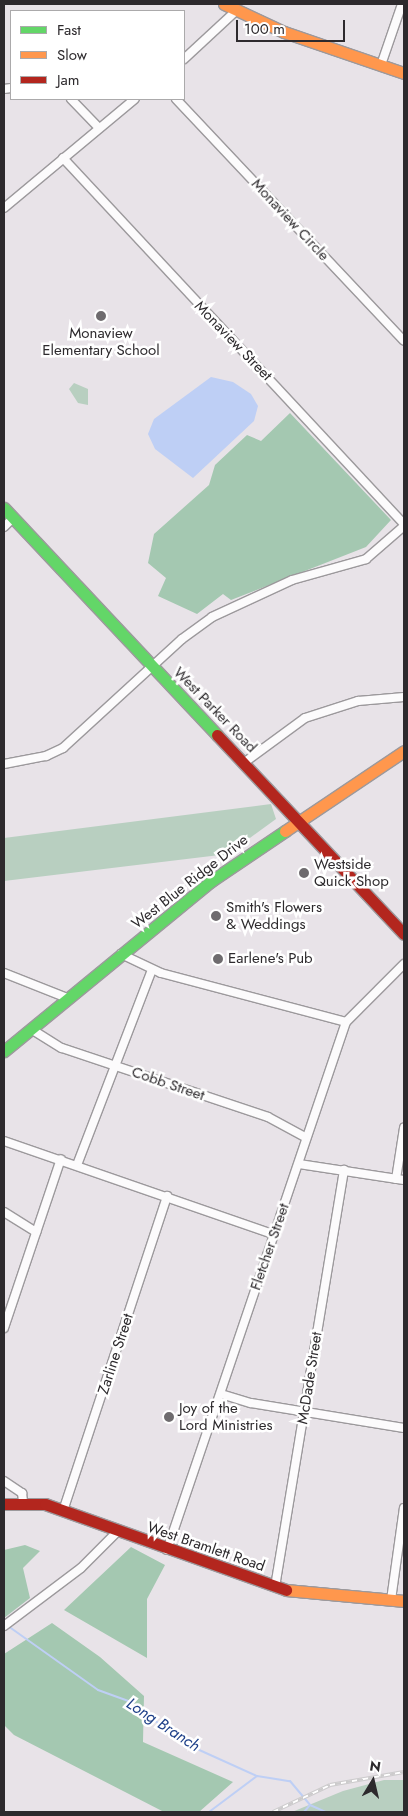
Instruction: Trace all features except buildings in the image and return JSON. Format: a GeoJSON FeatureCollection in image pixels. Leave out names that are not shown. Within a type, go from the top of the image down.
{"type":"FeatureCollection","features":[{"type":"Feature","properties":{"kind":"street"},"geometry":{"type":"LineString","coordinates":[[224,4],[404,73]]}},
{"type":"Feature","properties":{"kind":"street"},"geometry":{"type":"LineString","coordinates":[[381,65],[402,4]]}},
{"type":"Feature","properties":{"kind":"street"},"geometry":{"type":"LineString","coordinates":[[185,58],[237,10]]}},
{"type":"Feature","properties":{"kind":"street"},"geometry":{"type":"LineString","coordinates":[[72,100],[99,128]]}},
{"type":"Feature","properties":{"kind":"street"},"geometry":{"type":"LineString","coordinates":[[4,208],[134,100]]}},
{"type":"Feature","properties":{"kind":"street","name":"Monaview Circle"},"geometry":{"type":"LineString","coordinates":[[177,100],[404,341]]}},
{"type":"Feature","properties":{"kind":"street","name":"Monaview Street"},"geometry":{"type":"LineString","coordinates":[[63,158],[404,525]]}},
{"type":"Feature","properties":{"kind":"street","name":"West Parker Road"},"geometry":{"type":"LineString","coordinates":[[4,508],[151,666],[245,762],[404,934]]}},
{"type":"Feature","properties":{"kind":"street"},"geometry":{"type":"LineString","coordinates":[[4,527],[13,518]]}},
{"type":"Feature","properties":{"kind":"street"},"geometry":{"type":"LineString","coordinates":[[4,764],[34,760],[63,748],[151,666],[212,617],[292,580],[366,559],[404,525]]}},
{"type":"Feature","properties":{"kind":"street"},"geometry":{"type":"LineString","coordinates":[[245,762],[305,718],[358,701],[404,697]]}},
{"type":"Feature","properties":{"kind":"street","name":"West Blue Ridge Drive"},"geometry":{"type":"LineString","coordinates":[[4,1051],[212,881],[298,820],[404,750]]}},
{"type":"Feature","properties":{"kind":"street"},"geometry":{"type":"LineString","coordinates":[[121,954],[152,970],[346,1022]]}},
{"type":"Feature","properties":{"kind":"street","name":"Fletcher Street"},"geometry":{"type":"LineString","coordinates":[[167,1550],[221,1394],[273,1234],[299,1164],[305,1137],[346,1022],[404,964]]}},
{"type":"Feature","properties":{"kind":"street"},"geometry":{"type":"LineString","coordinates":[[77,1165],[152,970]]}},
{"type":"Feature","properties":{"kind":"street"},"geometry":{"type":"LineString","coordinates":[[4,973],[67,998]]}},
{"type":"Feature","properties":{"kind":"street","name":"Cobb Street"},"geometry":{"type":"LineString","coordinates":[[31,1029],[62,1048],[268,1117],[305,1137]]}},
{"type":"Feature","properties":{"kind":"street"},"geometry":{"type":"LineString","coordinates":[[299,1164],[400,1179],[404,1128]]}},
{"type":"Feature","properties":{"kind":"street"},"geometry":{"type":"LineString","coordinates":[[4,1141],[273,1234]]}},
{"type":"Feature","properties":{"kind":"street"},"geometry":{"type":"LineString","coordinates":[[4,1328],[61,1160]]}},
{"type":"Feature","properties":{"kind":"street","name":"McDade Street"},"geometry":{"type":"LineString","coordinates":[[275,1587],[344,1170]]}},
{"type":"Feature","properties":{"kind":"street","name":"Zarline Street"},"geometry":{"type":"LineString","coordinates":[[63,1511],[167,1196]]}},
{"type":"Feature","properties":{"kind":"street"},"geometry":{"type":"LineString","coordinates":[[4,1212],[36,1232]]}},
{"type":"Feature","properties":{"kind":"street"},"geometry":{"type":"LineString","coordinates":[[221,1394],[304,1412],[404,1428]]}},
{"type":"Feature","properties":{"kind":"street"},"geometry":{"type":"LineString","coordinates":[[4,1481],[22,1493],[23,1501]]}},
{"type":"Feature","properties":{"kind":"street","name":"West Bramlett Road"},"geometry":{"type":"LineString","coordinates":[[4,1504],[23,1501],[63,1511],[167,1550],[275,1587],[318,1597],[404,1601]]}},
{"type":"Feature","properties":{"kind":"street"},"geometry":{"type":"LineString","coordinates":[[391,1600],[404,1508]]}},
{"type":"Feature","properties":{"kind":"street"},"geometry":{"type":"LineString","coordinates":[[4,1626],[81,1568],[117,1532]]}},
{"type":"Feature","properties":{"kind":"green space"},"geometry":{"type":"Polygon","coordinates":[[[74,383],[88,389],[88,405],[78,403],[69,389],[74,383]]]}},
{"type":"Feature","properties":{"kind":"green space"},"geometry":{"type":"Polygon","coordinates":[[[290,413],[391,520],[366,547],[231,600],[223,594],[197,614],[158,596],[166,578],[148,563],[154,534],[209,485],[215,465],[247,435],[261,441],[290,413]]]}},
{"type":"Feature","properties":{"kind":"green space"},"geometry":{"type":"Polygon","coordinates":[[[271,804],[276,819],[228,854],[4,881],[4,838],[271,804]]]}},
{"type":"Feature","properties":{"kind":"green space"},"geometry":{"type":"Polygon","coordinates":[[[25,1545],[40,1551],[23,1568],[30,1598],[4,1618],[4,1550],[25,1545]]]}},
{"type":"Feature","properties":{"kind":"green space"},"geometry":{"type":"Polygon","coordinates":[[[131,1547],[165,1565],[147,1599],[147,1658],[64,1610],[131,1547]]]}},
{"type":"Feature","properties":{"kind":"green space"},"geometry":{"type":"Polygon","coordinates":[[[52,1623],[100,1657],[144,1696],[143,1742],[233,1782],[199,1812],[164,1812],[14,1735],[4,1725],[4,1654],[52,1623]]]}},
{"type":"Feature","properties":{"kind":"green space"},"geometry":{"type":"Polygon","coordinates":[[[384,1780],[404,1780],[404,1812],[292,1812],[343,1791],[384,1780]]]}},
{"type":"Feature","properties":{"kind":"water"},"geometry":{"type":"Polygon","coordinates":[[[211,377],[233,382],[251,394],[258,406],[254,421],[193,478],[155,449],[148,434],[154,419],[211,377]]]}},
{"type":"Feature","properties":{"kind":"waterway","name":"Long Branch"},"geometry":{"type":"LineString","coordinates":[[8,1626],[98,1690],[129,1701],[186,1744],[257,1776],[290,1781],[310,1805],[326,1812]]}},
{"type":"Feature","properties":{"kind":"waterway"},"geometry":{"type":"LineString","coordinates":[[209,1812],[257,1776]]}},
{"type":"Feature","properties":{"kind":"waterway"},"geometry":{"type":"LineString","coordinates":[[304,1812],[310,1805]]}},
{"type":"Feature","properties":{"kind":"railway"},"geometry":{"type":"LineString","coordinates":[[273,1812],[330,1785],[404,1772]]}},
{"type":"Feature","properties":{"kind":"traffic: fast"},"geometry":{"type":"LineString","coordinates":[[4,508],[217,735]]}},
{"type":"Feature","properties":{"kind":"traffic: fast"},"geometry":{"type":"LineString","coordinates":[[4,1051],[211,881],[285,831]]}},
{"type":"Feature","properties":{"kind":"traffic: slow"},"geometry":{"type":"LineString","coordinates":[[224,4],[284,32],[404,73]]}},
{"type":"Feature","properties":{"kind":"traffic: slow"},"geometry":{"type":"LineString","coordinates":[[285,831],[404,751]]}},
{"type":"Feature","properties":{"kind":"traffic: slow"},"geometry":{"type":"LineString","coordinates":[[286,1590],[404,1601]]}},
{"type":"Feature","properties":{"kind":"traffic: jam"},"geometry":{"type":"LineString","coordinates":[[217,735],[404,934]]}},
{"type":"Feature","properties":{"kind":"traffic: jam"},"geometry":{"type":"LineString","coordinates":[[4,1504],[45,1504],[286,1590]]}},
{"type":"Feature","properties":{"kind":"place","name":"Monaview Elementary School"},"geometry":{"type":"Point","coordinates":[101,316]}},
{"type":"Feature","properties":{"kind":"place","name":"Westside Quick Shop"},"geometry":{"type":"Point","coordinates":[304,873]}},
{"type":"Feature","properties":{"kind":"place","name":"Smith's Flowers & Weddings"},"geometry":{"type":"Point","coordinates":[216,916]}},
{"type":"Feature","properties":{"kind":"place","name":"Earlene's Pub"},"geometry":{"type":"Point","coordinates":[218,959]}},
{"type":"Feature","properties":{"kind":"place","name":"Joy of the Lord Ministries"},"geometry":{"type":"Point","coordinates":[169,1417]}}]}
